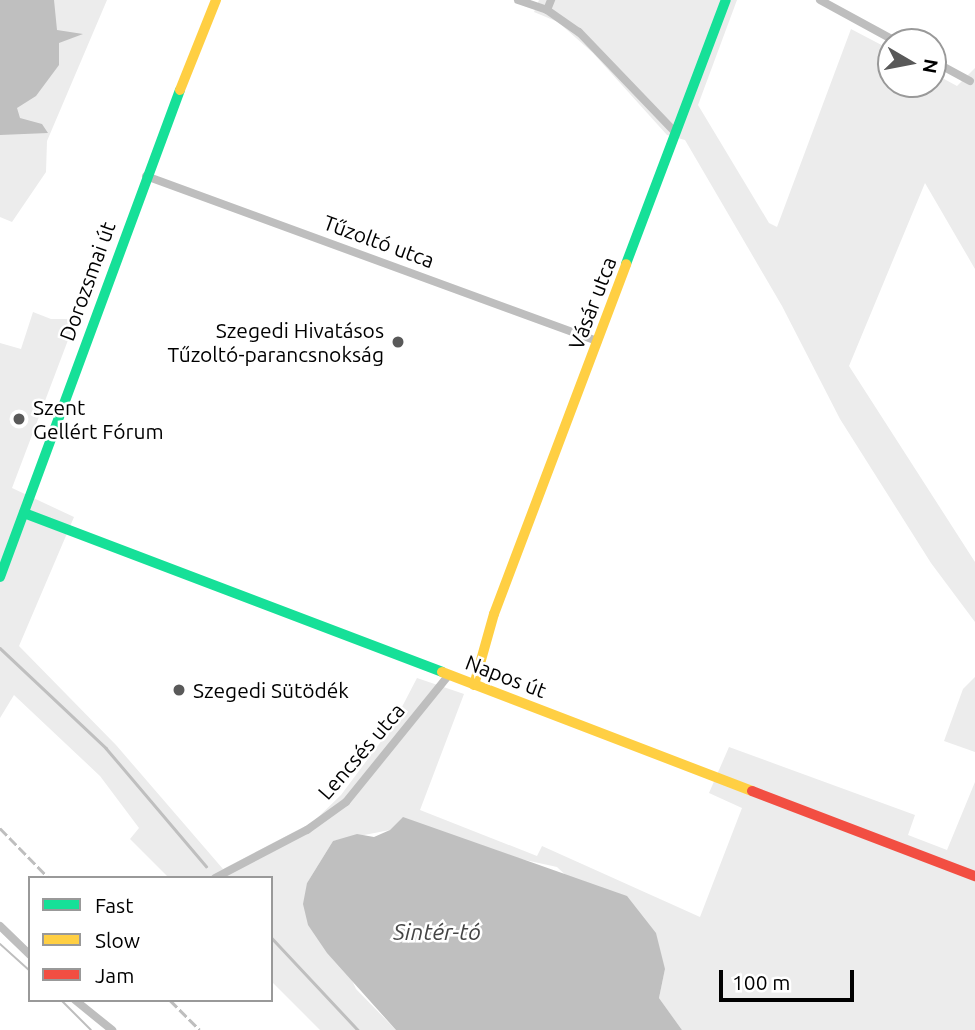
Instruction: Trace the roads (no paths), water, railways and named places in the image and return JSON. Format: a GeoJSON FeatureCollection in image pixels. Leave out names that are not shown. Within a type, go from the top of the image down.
{"type":"FeatureCollection","features":[{"type":"Feature","properties":{"kind":"street","name":"Dorozsmai út"},"geometry":{"type":"LineString","coordinates":[[0,577],[146,176],[216,0]]}},
{"type":"Feature","properties":{"kind":"street"},"geometry":{"type":"LineString","coordinates":[[518,0],[547,10],[579,32],[676,133]]}},
{"type":"Feature","properties":{"kind":"street"},"geometry":{"type":"LineString","coordinates":[[547,10],[551,0]]}},
{"type":"Feature","properties":{"kind":"street","name":"Vásár utca"},"geometry":{"type":"LineString","coordinates":[[474,685],[494,614],[726,0]]}},
{"type":"Feature","properties":{"kind":"street"},"geometry":{"type":"LineString","coordinates":[[820,0],[877,31]]}},
{"type":"Feature","properties":{"kind":"street"},"geometry":{"type":"LineString","coordinates":[[947,69],[970,81]]}},
{"type":"Feature","properties":{"kind":"street","name":"Tűzoltó utca"},"geometry":{"type":"LineString","coordinates":[[146,176],[598,341]]}},
{"type":"Feature","properties":{"kind":"street","name":"Napos út"},"geometry":{"type":"LineString","coordinates":[[24,513],[975,876]]}},
{"type":"Feature","properties":{"kind":"street","name":"Lencsés utca"},"geometry":{"type":"LineString","coordinates":[[219,876],[307,830],[346,802],[449,675]]}},
{"type":"Feature","properties":{"kind":"street"},"geometry":{"type":"LineString","coordinates":[[0,926],[28,953]]}},
{"type":"Feature","properties":{"kind":"street"},"geometry":{"type":"LineString","coordinates":[[77,1002],[112,1030]]}},
{"type":"Feature","properties":{"kind":"water"},"geometry":{"type":"Polygon","coordinates":[[[0,0],[54,0],[57,30],[83,34],[59,43],[59,65],[36,96],[17,108],[20,118],[42,124],[48,133],[0,135],[0,0]]]}},
{"type":"Feature","properties":{"kind":"water","name":"Sintér-tó"},"geometry":{"type":"Polygon","coordinates":[[[403,817],[627,896],[656,933],[665,969],[659,998],[682,1030],[396,1030],[327,953],[308,925],[303,904],[307,883],[333,841],[357,834],[374,837],[390,830],[403,817]]]}},
{"type":"Feature","properties":{"kind":"waterway"},"geometry":{"type":"LineString","coordinates":[[0,648],[106,748],[206,866]]}},
{"type":"Feature","properties":{"kind":"waterway"},"geometry":{"type":"LineString","coordinates":[[273,939],[358,1030]]}},
{"type":"Feature","properties":{"kind":"tram line"},"geometry":{"type":"LineString","coordinates":[[0,944],[28,969]]}},
{"type":"Feature","properties":{"kind":"tram line"},"geometry":{"type":"LineString","coordinates":[[63,1002],[91,1030]]}},
{"type":"Feature","properties":{"kind":"railway"},"geometry":{"type":"LineString","coordinates":[[0,828],[47,876]]}},
{"type":"Feature","properties":{"kind":"railway"},"geometry":{"type":"LineString","coordinates":[[172,1002],[200,1030]]}},
{"type":"Feature","properties":{"kind":"place","name":"Szegedi Hivatásos Tűzoltó-parancsnokság"},"geometry":{"type":"Point","coordinates":[398,342]}},
{"type":"Feature","properties":{"kind":"place","name":"Szent Gellért Fórum"},"geometry":{"type":"Point","coordinates":[19,419]}},
{"type":"Feature","properties":{"kind":"place","name":"Szegedi Sütödék"},"geometry":{"type":"Point","coordinates":[179,690]}}]}
